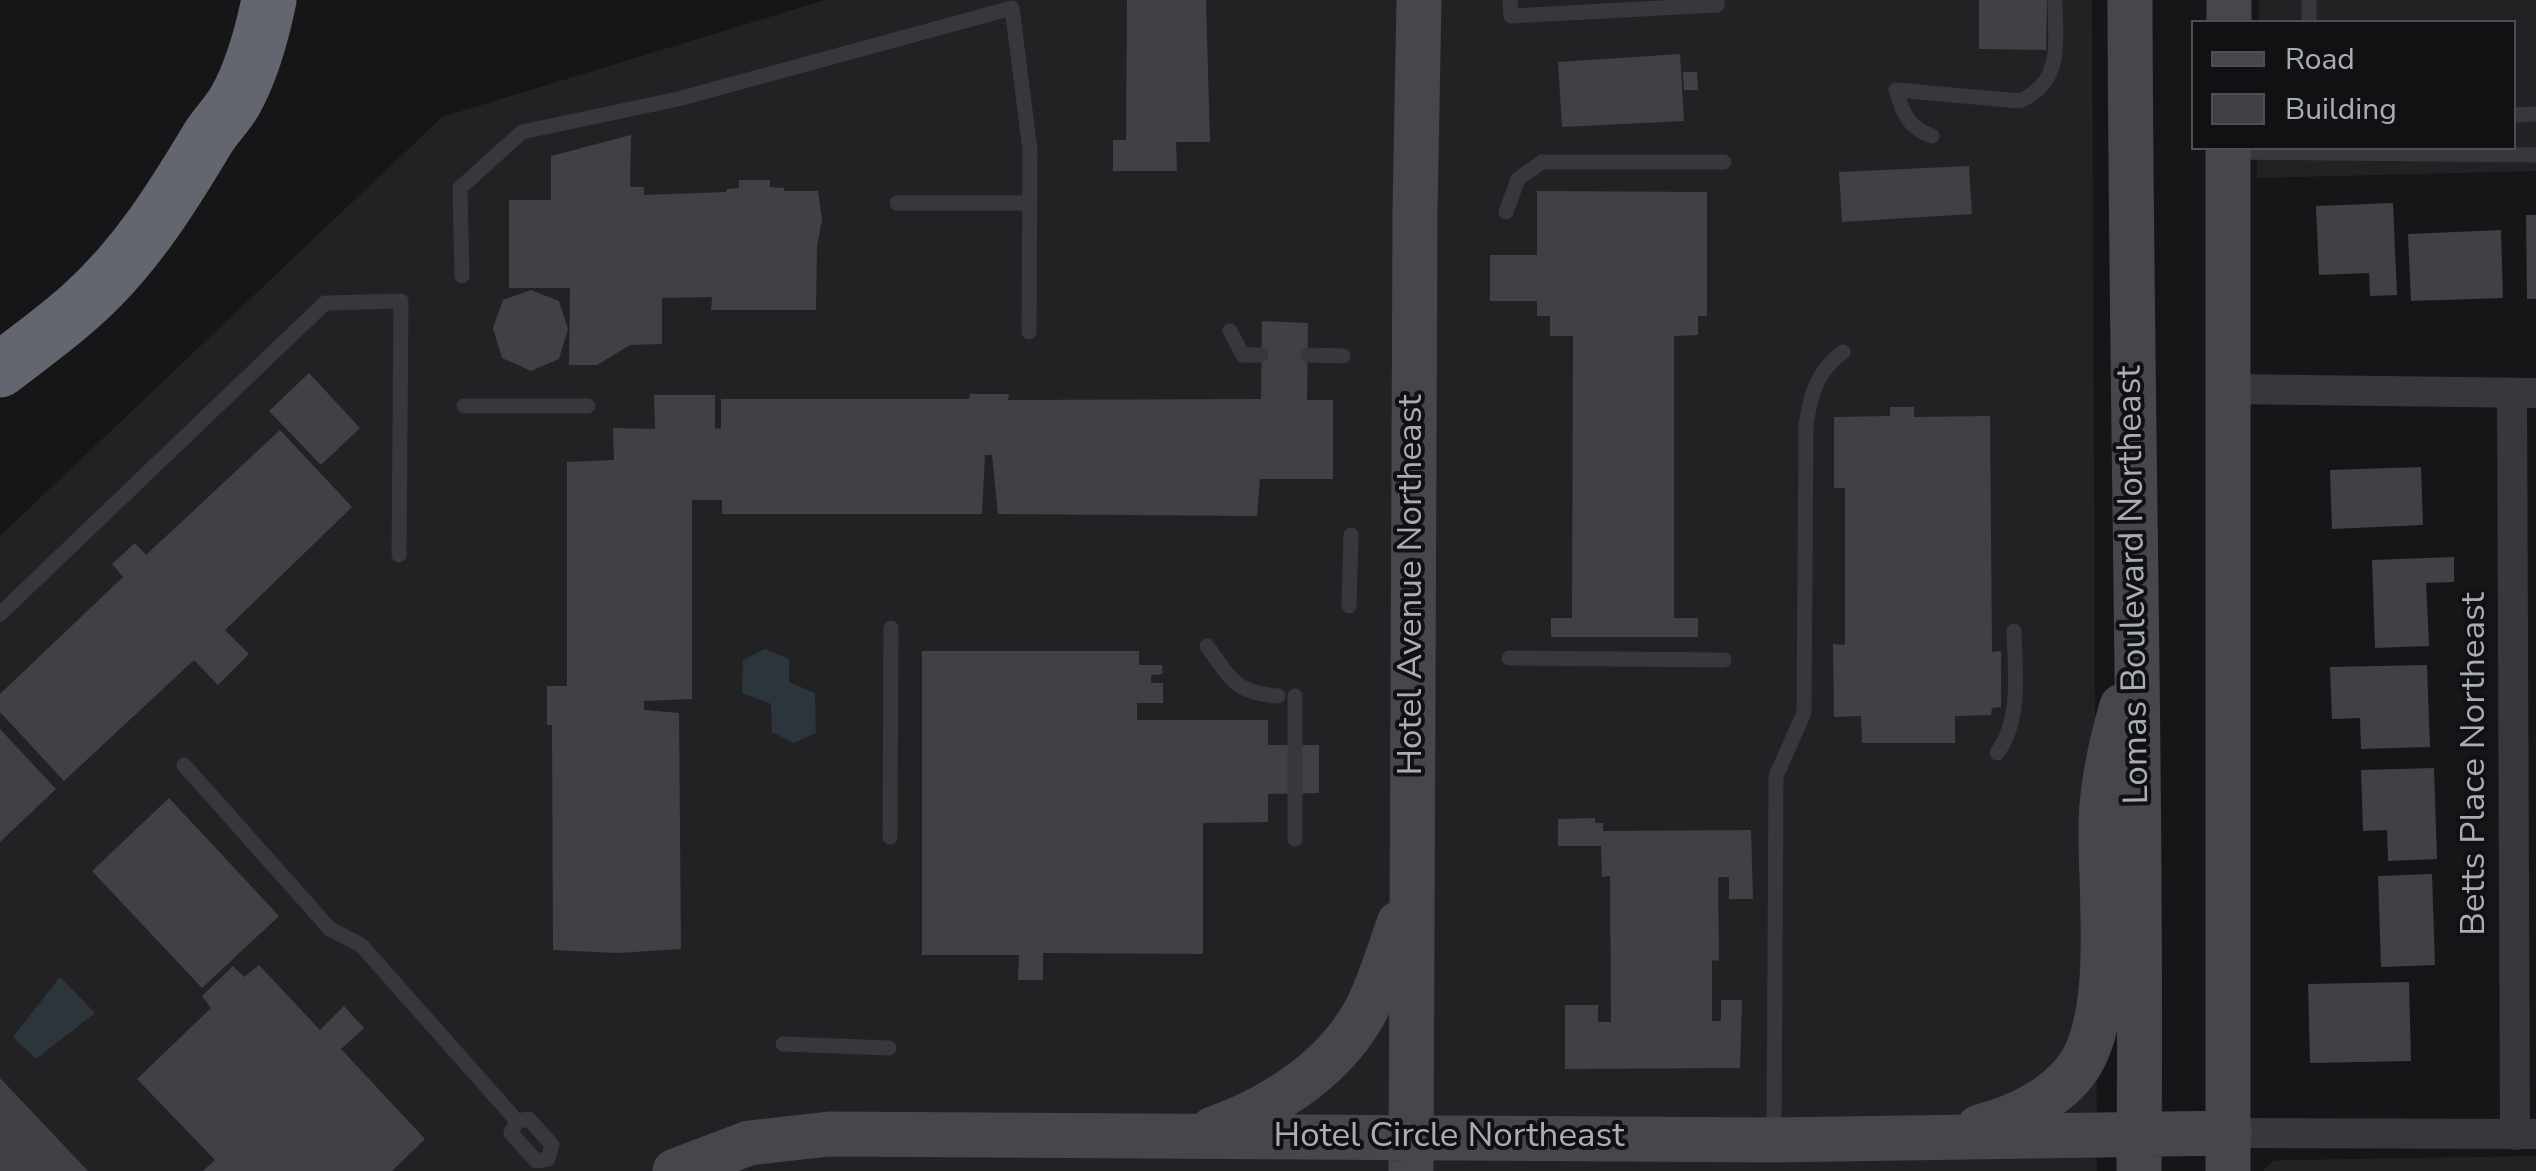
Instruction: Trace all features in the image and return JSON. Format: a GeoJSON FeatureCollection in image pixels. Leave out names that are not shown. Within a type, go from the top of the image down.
{"type":"FeatureCollection","features":[{"type":"Feature","properties":{"kind":"highway"},"geometry":{"type":"LineString","coordinates":[[210,134],[212,114],[249,0]]}},
{"type":"Feature","properties":{"kind":"highway"},"geometry":{"type":"LineString","coordinates":[[0,370],[84,303],[132,252],[175,196],[210,134],[238,97],[270,0]]}},
{"type":"Feature","properties":{"kind":"street","name":"Hotel Avenue Northeast"},"geometry":{"type":"LineString","coordinates":[[1411,1155],[1418,0]]}},
{"type":"Feature","properties":{"kind":"street","name":"Lomas Boulevard Northeast"},"geometry":{"type":"LineString","coordinates":[[2130,0],[2132,392],[2139,662],[2139,1152]]}},
{"type":"Feature","properties":{"kind":"street"},"geometry":{"type":"LineString","coordinates":[[2228,150],[2228,1152],[2525,1134]]}},
{"type":"Feature","properties":{"kind":"street"},"geometry":{"type":"LineString","coordinates":[[2228,389],[2524,394]]}},
{"type":"Feature","properties":{"kind":"street","name":"Betts Place Northeast"},"geometry":{"type":"LineString","coordinates":[[2524,394],[2525,1134]]}},
{"type":"Feature","properties":{"kind":"street"},"geometry":{"type":"LineString","coordinates":[[1932,1138],[1990,1125],[2034,1106],[2064,1083],[2087,1051],[2095,1032],[2100,995],[2103,792],[2112,740],[2139,662]]}},
{"type":"Feature","properties":{"kind":"street"},"geometry":{"type":"LineString","coordinates":[[1194,1137],[1277,1100],[1339,1046],[1368,1006],[1412,888]]}},
{"type":"Feature","properties":{"kind":"street","name":"Hotel Circle Northeast"},"geometry":{"type":"LineString","coordinates":[[676,1171],[749,1143],[829,1134],[1194,1137],[1411,1155],[1774,1140],[1932,1138],[2139,1152],[2228,1152]]}},
{"type":"Feature","properties":{"kind":"street"},"geometry":{"type":"LineString","coordinates":[[1194,1137],[1266,1171]]}},
{"type":"Feature","properties":{"kind":"lane"},"geometry":{"type":"LineString","coordinates":[[1510,0],[1511,16],[1573,6],[1717,5],[1717,0]]}},
{"type":"Feature","properties":{"kind":"lane"},"geometry":{"type":"LineString","coordinates":[[1932,136],[1913,127],[1896,90],[2020,101],[2034,95],[2050,76],[2055,0]]}},
{"type":"Feature","properties":{"kind":"lane"},"geometry":{"type":"LineString","coordinates":[[462,276],[460,188],[522,132],[678,98],[1012,8],[1030,150],[1029,332]]}},
{"type":"Feature","properties":{"kind":"lane"},"geometry":{"type":"LineString","coordinates":[[2228,150],[2536,154]]}},
{"type":"Feature","properties":{"kind":"lane"},"geometry":{"type":"LineString","coordinates":[[1506,212],[1518,179],[1542,162],[1724,162]]}},
{"type":"Feature","properties":{"kind":"lane"},"geometry":{"type":"LineString","coordinates":[[897,203],[1030,202]]}},
{"type":"Feature","properties":{"kind":"lane"},"geometry":{"type":"LineString","coordinates":[[0,614],[326,302],[400,300],[399,555]]}},
{"type":"Feature","properties":{"kind":"lane"},"geometry":{"type":"LineString","coordinates":[[1230,331],[1242,355],[1261,355]]}},
{"type":"Feature","properties":{"kind":"lane"},"geometry":{"type":"LineString","coordinates":[[1774,1140],[1776,776],[1804,712],[1806,426],[1816,382],[1824,368],[1844,352]]}},
{"type":"Feature","properties":{"kind":"lane"},"geometry":{"type":"LineString","coordinates":[[1308,355],[1342,356]]}},
{"type":"Feature","properties":{"kind":"lane"},"geometry":{"type":"LineString","coordinates":[[464,406],[588,406]]}},
{"type":"Feature","properties":{"kind":"lane"},"geometry":{"type":"LineString","coordinates":[[1349,606],[1351,534]]}},
{"type":"Feature","properties":{"kind":"lane"},"geometry":{"type":"LineString","coordinates":[[890,837],[891,628]]}},
{"type":"Feature","properties":{"kind":"lane"},"geometry":{"type":"LineString","coordinates":[[1997,754],[2008,738],[2012,722],[2014,631]]}},
{"type":"Feature","properties":{"kind":"lane"},"geometry":{"type":"LineString","coordinates":[[1208,646],[1229,680],[1248,693],[1286,696],[1294,839]]}},
{"type":"Feature","properties":{"kind":"lane"},"geometry":{"type":"LineString","coordinates":[[1509,658],[1724,660]]}},
{"type":"Feature","properties":{"kind":"lane"},"geometry":{"type":"LineString","coordinates":[[184,766],[330,929],[361,945],[517,1120]]}},
{"type":"Feature","properties":{"kind":"lane"},"geometry":{"type":"LineString","coordinates":[[783,1044],[889,1048]]}},
{"type":"Feature","properties":{"kind":"shaded area"},"geometry":{"type":"Polygon","coordinates":[[[825,0],[2092,0],[2097,1171],[0,1171],[0,536],[442,117],[825,0]]]}},
{"type":"Feature","properties":{"kind":"shaded area"},"geometry":{"type":"Polygon","coordinates":[[[2259,0],[2536,0],[2536,171],[2257,178],[2257,150],[2516,150],[2516,20],[2259,20],[2259,0]]]}},
{"type":"Feature","properties":{"kind":"shaded area"},"geometry":{"type":"Polygon","coordinates":[[[765,649],[789,659],[789,682],[815,693],[816,733],[794,743],[772,732],[771,704],[742,693],[743,660],[765,649]]]}},
{"type":"Feature","properties":{"kind":"shaded area"},"geometry":{"type":"Polygon","coordinates":[[[60,977],[95,1013],[36,1059],[13,1037],[60,977]]]}},
{"type":"Feature","properties":{"kind":"shaded area"},"geometry":{"type":"Polygon","coordinates":[[[2536,1156],[2536,1171],[2263,1171],[2273,1161],[2290,1160],[2536,1156]]]}},
{"type":"Feature","properties":{"kind":"building"},"geometry":{"type":"Polygon","coordinates":[[[1127,0],[1206,0],[1210,142],[1176,142],[1177,171],[1113,171],[1113,140],[1126,140],[1127,0]]]}},
{"type":"Feature","properties":{"kind":"building"},"geometry":{"type":"Polygon","coordinates":[[[1979,0],[2047,0],[2046,50],[1979,49],[1979,0]]]}},
{"type":"Feature","properties":{"kind":"building"},"geometry":{"type":"Polygon","coordinates":[[[1680,54],[1684,121],[1562,127],[1558,62],[1680,54]]]}},
{"type":"Feature","properties":{"kind":"building"},"geometry":{"type":"Polygon","coordinates":[[[1683,72],[1697,72],[1698,90],[1684,90],[1683,72]]]}},
{"type":"Feature","properties":{"kind":"building"},"geometry":{"type":"Polygon","coordinates":[[[631,135],[630,187],[644,187],[644,195],[726,192],[739,188],[739,180],[770,180],[770,187],[784,191],[818,191],[822,219],[817,247],[816,310],[711,310],[712,297],[662,298],[662,344],[630,345],[597,365],[569,365],[570,288],[509,288],[509,200],[551,200],[551,156],[631,135]]]}},
{"type":"Feature","properties":{"kind":"building"},"geometry":{"type":"Polygon","coordinates":[[[1969,166],[1972,214],[1842,222],[1839,172],[1969,166]]]}},
{"type":"Feature","properties":{"kind":"building"},"geometry":{"type":"Polygon","coordinates":[[[1537,191],[1707,192],[1707,316],[1698,316],[1698,335],[1674,336],[1674,618],[1698,618],[1698,637],[1551,637],[1551,618],[1572,618],[1573,336],[1550,336],[1550,316],[1537,316],[1537,301],[1490,301],[1490,255],[1537,255],[1537,191]]]}},
{"type":"Feature","properties":{"kind":"building"},"geometry":{"type":"Polygon","coordinates":[[[2393,203],[2397,295],[2370,296],[2369,273],[2319,275],[2316,206],[2393,203]]]}},
{"type":"Feature","properties":{"kind":"building"},"geometry":{"type":"Polygon","coordinates":[[[2526,215],[2536,215],[2536,299],[2527,299],[2526,215]]]}},
{"type":"Feature","properties":{"kind":"building"},"geometry":{"type":"Polygon","coordinates":[[[2501,230],[2503,298],[2411,301],[2408,234],[2501,230]]]}},
{"type":"Feature","properties":{"kind":"building"},"geometry":{"type":"Polygon","coordinates":[[[531,290],[559,301],[568,329],[559,359],[531,371],[502,358],[493,328],[503,300],[531,290]]]}},
{"type":"Feature","properties":{"kind":"building"},"geometry":{"type":"Polygon","coordinates":[[[1262,321],[1308,323],[1307,400],[1333,400],[1333,479],[1260,479],[1257,516],[998,514],[992,455],[985,455],[982,514],[722,514],[722,500],[692,500],[692,699],[644,701],[644,710],[679,713],[681,949],[618,953],[553,950],[552,725],[547,725],[547,686],[567,686],[567,462],[614,460],[613,428],[655,429],[654,395],[715,395],[715,428],[721,429],[721,399],[969,399],[970,394],[1009,394],[1008,400],[1261,399],[1262,321]]]}},
{"type":"Feature","properties":{"kind":"building"},"geometry":{"type":"Polygon","coordinates":[[[309,373],[360,428],[321,465],[269,411],[309,373]]]}},
{"type":"Feature","properties":{"kind":"building"},"geometry":{"type":"Polygon","coordinates":[[[1890,407],[1914,407],[1914,417],[1990,416],[1992,652],[2001,651],[2001,707],[1992,708],[1991,715],[1955,716],[1955,743],[1862,743],[1861,716],[1834,717],[1833,644],[1845,645],[1845,488],[1834,488],[1834,417],[1890,416],[1890,407]]]}},
{"type":"Feature","properties":{"kind":"building"},"geometry":{"type":"Polygon","coordinates":[[[280,430],[352,507],[225,630],[249,654],[218,685],[194,660],[64,781],[0,712],[0,694],[123,577],[112,564],[135,543],[146,555],[280,430]]]}},
{"type":"Feature","properties":{"kind":"building"},"geometry":{"type":"Polygon","coordinates":[[[2421,467],[2423,525],[2332,529],[2330,470],[2421,467]]]}},
{"type":"Feature","properties":{"kind":"building"},"geometry":{"type":"Polygon","coordinates":[[[2454,557],[2454,582],[2426,583],[2429,646],[2375,648],[2372,560],[2454,557]]]}},
{"type":"Feature","properties":{"kind":"building"},"geometry":{"type":"Polygon","coordinates":[[[922,651],[1139,651],[1139,665],[1162,665],[1163,674],[1151,675],[1151,683],[1163,683],[1163,703],[1137,703],[1137,720],[1268,720],[1268,745],[1319,745],[1319,793],[1268,794],[1268,822],[1203,823],[1203,954],[1043,953],[1043,980],[1018,980],[1019,955],[922,955],[922,651]]]}},
{"type":"Feature","properties":{"kind":"building"},"geometry":{"type":"Polygon","coordinates":[[[2427,665],[2430,747],[2361,749],[2360,718],[2332,719],[2330,667],[2427,665]]]}},
{"type":"Feature","properties":{"kind":"building"},"geometry":{"type":"Polygon","coordinates":[[[0,729],[56,789],[0,842],[0,729]]]}},
{"type":"Feature","properties":{"kind":"building"},"geometry":{"type":"Polygon","coordinates":[[[2434,768],[2437,859],[2388,861],[2387,830],[2363,831],[2361,770],[2434,768]]]}},
{"type":"Feature","properties":{"kind":"building"},"geometry":{"type":"Polygon","coordinates":[[[169,798],[279,916],[202,988],[92,871],[169,798]]]}},
{"type":"Feature","properties":{"kind":"building"},"geometry":{"type":"Polygon","coordinates":[[[1595,818],[1595,823],[1603,823],[1603,831],[1751,830],[1753,899],[1729,899],[1729,877],[1718,877],[1719,961],[1712,960],[1712,1021],[1721,1021],[1721,1000],[1742,1000],[1740,1068],[1565,1069],[1565,1005],[1598,1005],[1598,1022],[1611,1022],[1610,876],[1602,877],[1601,846],[1558,846],[1558,819],[1595,818]]]}},
{"type":"Feature","properties":{"kind":"building"},"geometry":{"type":"Polygon","coordinates":[[[2432,874],[2435,965],[2381,967],[2378,876],[2432,874]]]}},
{"type":"Feature","properties":{"kind":"building"},"geometry":{"type":"Polygon","coordinates":[[[259,965],[320,1030],[344,1006],[364,1028],[341,1049],[425,1139],[392,1171],[203,1171],[215,1160],[137,1079],[211,1008],[202,996],[233,966],[244,977],[259,965]]]}},
{"type":"Feature","properties":{"kind":"building"},"geometry":{"type":"Polygon","coordinates":[[[2409,982],[2411,1061],[2310,1063],[2308,984],[2409,982]]]}},
{"type":"Feature","properties":{"kind":"building"},"geometry":{"type":"Polygon","coordinates":[[[0,1078],[88,1171],[0,1171],[0,1078]]]}}]}
